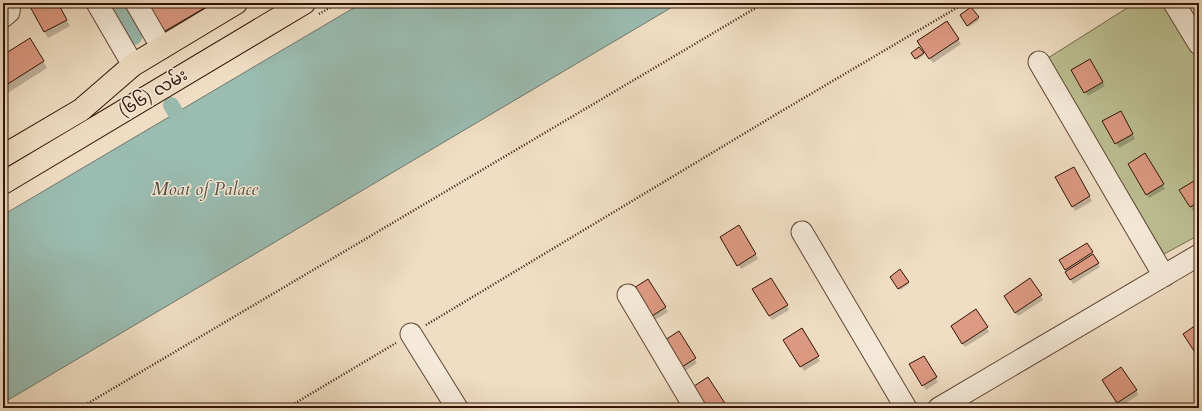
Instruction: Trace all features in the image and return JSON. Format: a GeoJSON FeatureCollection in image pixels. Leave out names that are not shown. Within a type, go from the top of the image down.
{"type":"FeatureCollection","features":[{"type":"Feature","properties":{"kind":"main road","name":"(၆၆) လမ်း"},"geometry":{"type":"LineString","coordinates":[[3,156],[81,110],[133,65],[236,3]]}},
{"type":"Feature","properties":{"kind":"main road","name":"(၆၆) လမ်း"},"geometry":{"type":"LineString","coordinates":[[3,183],[304,3]]}},
{"type":"Feature","properties":{"kind":"street"},"geometry":{"type":"LineString","coordinates":[[3,17],[9,12],[10,3]]}},
{"type":"Feature","properties":{"kind":"street"},"geometry":{"type":"LineString","coordinates":[[97,3],[133,65]]}},
{"type":"Feature","properties":{"kind":"street"},"geometry":{"type":"LineString","coordinates":[[136,3],[162,48]]}},
{"type":"Feature","properties":{"kind":"street"},"geometry":{"type":"LineString","coordinates":[[1174,3],[1199,44]]}},
{"type":"Feature","properties":{"kind":"street"},"geometry":{"type":"LineString","coordinates":[[1039,62],[1164,276]]}},
{"type":"Feature","properties":{"kind":"street"},"geometry":{"type":"LineString","coordinates":[[802,232],[906,408]]}},
{"type":"Feature","properties":{"kind":"street"},"geometry":{"type":"LineString","coordinates":[[939,408],[1199,255]]}},
{"type":"Feature","properties":{"kind":"street"},"geometry":{"type":"LineString","coordinates":[[628,295],[695,408]]}},
{"type":"Feature","properties":{"kind":"street"},"geometry":{"type":"LineString","coordinates":[[411,334],[457,408]]}},
{"type":"Feature","properties":{"kind":"path"},"geometry":{"type":"LineString","coordinates":[[80,408],[764,3]]}},
{"type":"Feature","properties":{"kind":"path"},"geometry":{"type":"LineString","coordinates":[[287,408],[768,119],[965,3]]}},
{"type":"Feature","properties":{"kind":"green space"},"geometry":{"type":"Polygon","coordinates":[[[1135,3],[1174,3],[1199,44],[1199,235],[1164,254],[1048,58],[1135,3]]]}},
{"type":"Feature","properties":{"kind":"water","name":"Moat of Palace"},"geometry":{"type":"Polygon","coordinates":[[[362,3],[679,3],[3,403],[3,215],[362,3]]]}},
{"type":"Feature","properties":{"kind":"building"},"geometry":{"type":"Polygon","coordinates":[[[28,3],[58,3],[67,20],[44,32],[28,3]]]}},
{"type":"Feature","properties":{"kind":"building"},"geometry":{"type":"Polygon","coordinates":[[[141,3],[213,3],[160,34],[141,3]]]}},
{"type":"Feature","properties":{"kind":"building"},"geometry":{"type":"Polygon","coordinates":[[[971,7],[979,17],[967,26],[960,15],[971,7]]]}},
{"type":"Feature","properties":{"kind":"building"},"geometry":{"type":"Polygon","coordinates":[[[947,21],[959,39],[929,59],[917,41],[947,21]]]}},
{"type":"Feature","properties":{"kind":"building"},"geometry":{"type":"Polygon","coordinates":[[[30,38],[44,61],[3,87],[3,55],[30,38]]]}},
{"type":"Feature","properties":{"kind":"building"},"geometry":{"type":"Polygon","coordinates":[[[919,47],[924,53],[915,59],[911,53],[919,47]]]}},
{"type":"Feature","properties":{"kind":"building"},"geometry":{"type":"Polygon","coordinates":[[[1090,59],[1103,82],[1084,93],[1071,70],[1090,59]]]}},
{"type":"Feature","properties":{"kind":"building"},"geometry":{"type":"Polygon","coordinates":[[[1121,111],[1133,134],[1115,144],[1102,121],[1121,111]]]}},
{"type":"Feature","properties":{"kind":"building"},"geometry":{"type":"Polygon","coordinates":[[[1145,153],[1164,184],[1146,195],[1128,164],[1145,153]]]}},
{"type":"Feature","properties":{"kind":"building"},"geometry":{"type":"Polygon","coordinates":[[[1074,167],[1090,196],[1072,207],[1055,177],[1074,167]]]}},
{"type":"Feature","properties":{"kind":"building"},"geometry":{"type":"Polygon","coordinates":[[[1199,178],[1199,202],[1190,207],[1179,190],[1199,178]]]}},
{"type":"Feature","properties":{"kind":"building"},"geometry":{"type":"Polygon","coordinates":[[[739,225],[756,254],[737,266],[720,237],[739,225]]]}},
{"type":"Feature","properties":{"kind":"building"},"geometry":{"type":"Polygon","coordinates":[[[1087,243],[1093,252],[1065,270],[1059,260],[1087,243]]]}},
{"type":"Feature","properties":{"kind":"building"},"geometry":{"type":"Polygon","coordinates":[[[1093,254],[1099,263],[1070,280],[1065,272],[1093,254]]]}},
{"type":"Feature","properties":{"kind":"building"},"geometry":{"type":"Polygon","coordinates":[[[900,269],[909,282],[898,289],[890,277],[900,269]]]}},
{"type":"Feature","properties":{"kind":"building"},"geometry":{"type":"Polygon","coordinates":[[[771,278],[788,305],[769,316],[752,289],[771,278]]]}},
{"type":"Feature","properties":{"kind":"building"},"geometry":{"type":"Polygon","coordinates":[[[1030,278],[1042,295],[1015,313],[1004,296],[1030,278]]]}},
{"type":"Feature","properties":{"kind":"building"},"geometry":{"type":"Polygon","coordinates":[[[648,279],[666,307],[652,316],[634,288],[648,279]]]}},
{"type":"Feature","properties":{"kind":"building"},"geometry":{"type":"Polygon","coordinates":[[[976,309],[988,327],[962,344],[951,326],[976,309]]]}},
{"type":"Feature","properties":{"kind":"building"},"geometry":{"type":"Polygon","coordinates":[[[1199,323],[1199,352],[1196,354],[1183,334],[1199,323]]]}},
{"type":"Feature","properties":{"kind":"building"},"geometry":{"type":"Polygon","coordinates":[[[802,328],[819,356],[800,367],[783,340],[802,328]]]}},
{"type":"Feature","properties":{"kind":"building"},"geometry":{"type":"Polygon","coordinates":[[[679,331],[696,358],[682,367],[665,340],[679,331]]]}},
{"type":"Feature","properties":{"kind":"building"},"geometry":{"type":"Polygon","coordinates":[[[924,356],[937,377],[922,386],[909,364],[924,356]]]}},
{"type":"Feature","properties":{"kind":"building"},"geometry":{"type":"Polygon","coordinates":[[[1121,367],[1137,390],[1117,403],[1102,380],[1121,367]]]}},
{"type":"Feature","properties":{"kind":"building"},"geometry":{"type":"Polygon","coordinates":[[[708,377],[728,408],[704,408],[691,388],[708,377]]]}},
{"type":"Feature","properties":{"kind":"waterway"},"geometry":{"type":"LineString","coordinates":[[114,3],[134,37]]}},
{"type":"Feature","properties":{"kind":"waterway"},"geometry":{"type":"LineString","coordinates":[[171,105],[187,131]]}}]}
